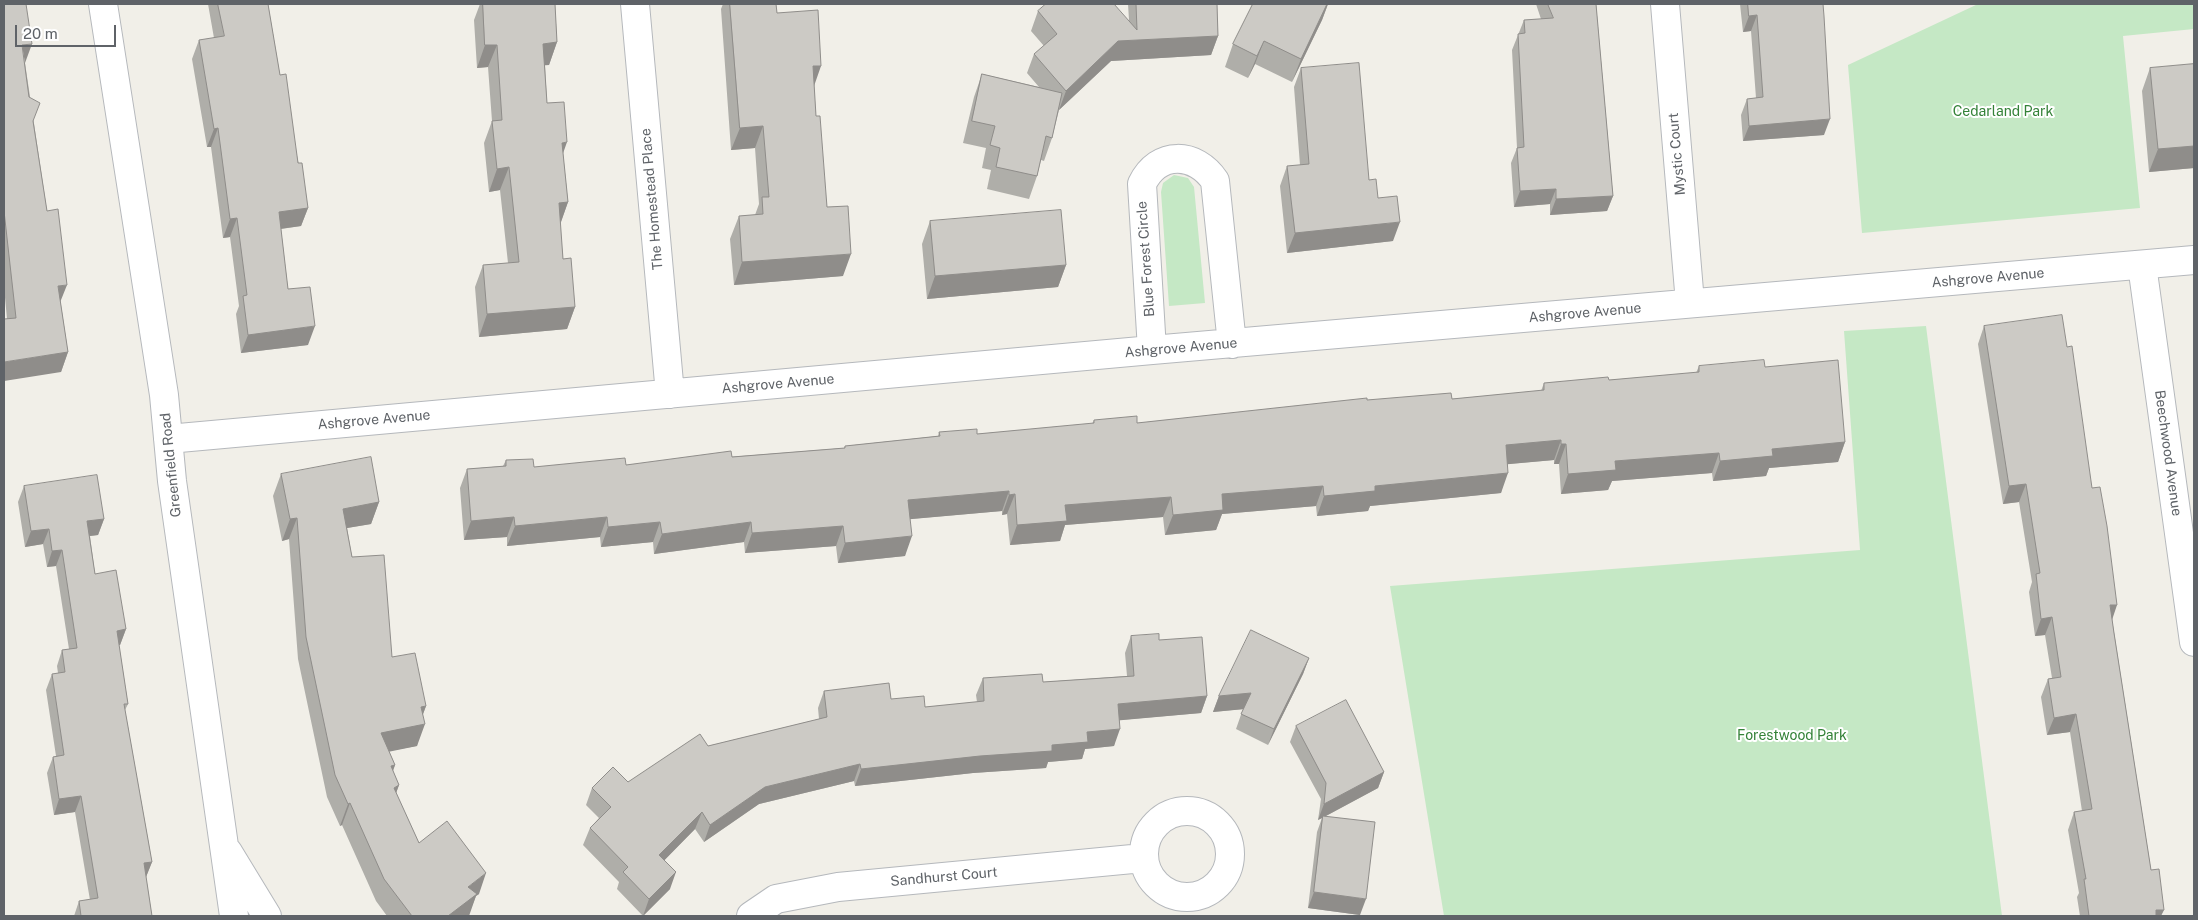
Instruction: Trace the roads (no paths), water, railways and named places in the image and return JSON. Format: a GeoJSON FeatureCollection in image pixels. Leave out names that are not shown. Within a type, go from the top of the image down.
{"type":"FeatureCollection","features":[{"type":"Feature","properties":{"kind":"street","name":"Greenfield Road"},"geometry":{"type":"LineString","coordinates":[[103,4],[164,395],[172,481],[222,842],[267,916]]}},
{"type":"Feature","properties":{"kind":"street","name":"The Homestead Place"},"geometry":{"type":"LineString","coordinates":[[635,4],[670,394]]}},
{"type":"Feature","properties":{"kind":"street","name":"Mystic Court"},"geometry":{"type":"LineString","coordinates":[[1665,4],[1690,303]]}},
{"type":"Feature","properties":{"kind":"street","name":"Blue Forest Circle"},"geometry":{"type":"LineString","coordinates":[[1152,350],[1142,184],[1154,167],[1177,159],[1200,164],[1215,182],[1232,344]]}},
{"type":"Feature","properties":{"kind":"street","name":"Ashgrove Avenue"},"geometry":{"type":"LineString","coordinates":[[168,439],[1152,350],[2194,260]]}},
{"type":"Feature","properties":{"kind":"street","name":"Beechwood Avenue"},"geometry":{"type":"LineString","coordinates":[[2142,265],[2194,642]]}},
{"type":"Feature","properties":{"kind":"street"},"geometry":{"type":"LineString","coordinates":[[222,842],[234,916]]}},
{"type":"Feature","properties":{"kind":"street","name":"Sandhurst Court"},"geometry":{"type":"LineString","coordinates":[[751,916],[776,899],[838,887],[1144,858]]}},
{"type":"Feature","properties":{"kind":"park label","name":"Cedarland Park"},"geometry":{"type":"Point","coordinates":[2003,112]}},
{"type":"Feature","properties":{"kind":"park label","name":"Forestwood Park"},"geometry":{"type":"Point","coordinates":[1792,736]}}]}
